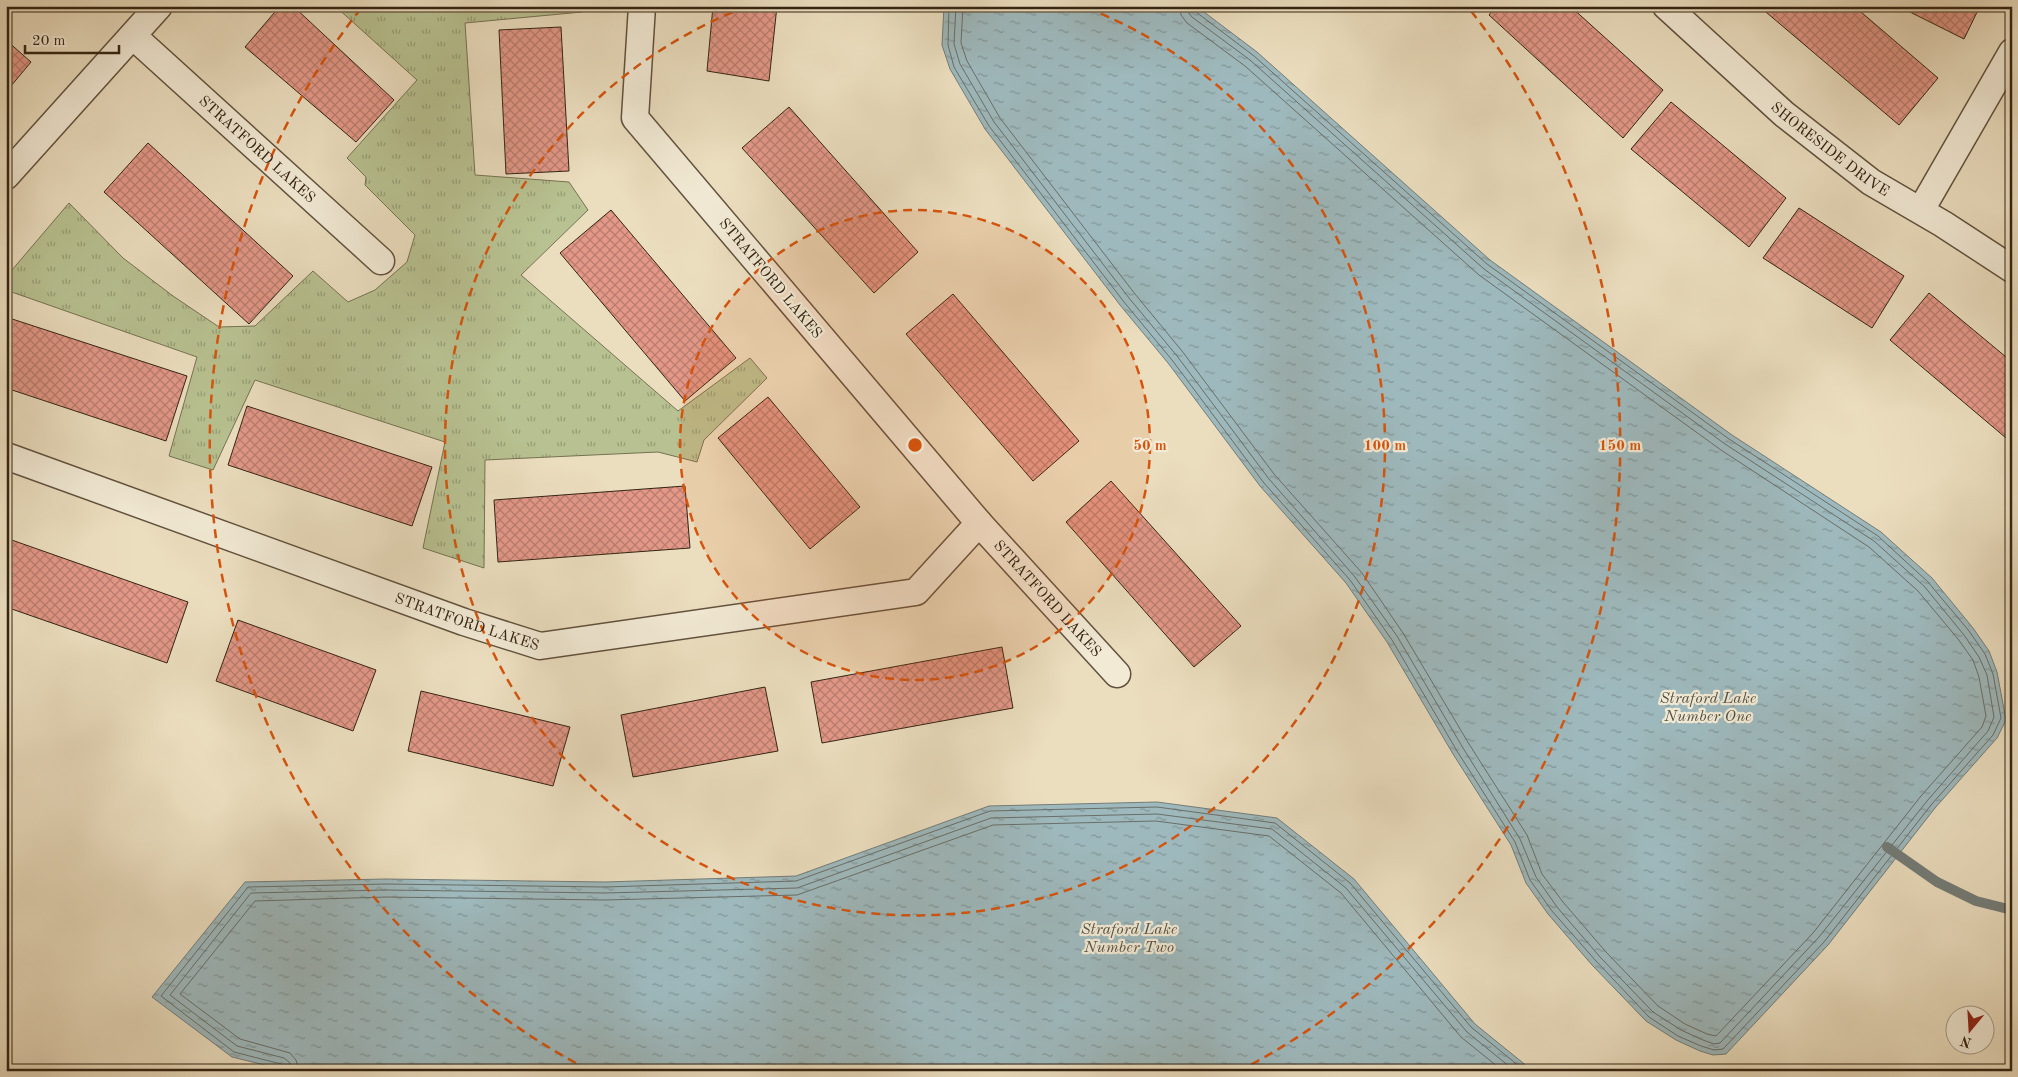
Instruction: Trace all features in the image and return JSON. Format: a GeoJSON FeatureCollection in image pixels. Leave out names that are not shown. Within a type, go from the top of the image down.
{"type":"FeatureCollection","features":[{"type":"Feature","properties":{"kind":"street"},"geometry":{"type":"LineString","coordinates":[[6,176],[159,6]]}},
{"type":"Feature","properties":{"kind":"street","name":"STRATFORD LAKES"},"geometry":{"type":"LineString","coordinates":[[642,6],[635,118],[979,523],[1116,674]]}},
{"type":"Feature","properties":{"kind":"street","name":"SHORESIDE DRIVE"},"geometry":{"type":"LineString","coordinates":[[1666,6],[1784,114],[1871,182],[1920,210],[2012,269]]}},
{"type":"Feature","properties":{"kind":"street","name":"STRATFORD LAKES"},"geometry":{"type":"LineString","coordinates":[[133,36],[381,262]]}},
{"type":"Feature","properties":{"kind":"street"},"geometry":{"type":"LineString","coordinates":[[1920,210],[1944,172],[2012,52]]}},
{"type":"Feature","properties":{"kind":"street","name":"STRATFORD LAKES"},"geometry":{"type":"LineString","coordinates":[[6,456],[464,622],[540,646],[916,592],[979,523]]}},
{"type":"Feature","properties":{"kind":"green space"},"geometry":{"type":"Polygon","coordinates":[[[335,6],[583,6],[582,12],[465,23],[475,175],[569,182],[588,210],[521,275],[678,411],[750,358],[767,378],[704,440],[697,462],[658,452],[485,460],[484,568],[423,548],[445,442],[255,380],[213,470],[169,456],[197,357],[6,290],[6,277],[69,203],[123,258],[173,296],[219,327],[255,326],[313,271],[348,302],[375,290],[407,262],[415,235],[365,185],[366,177],[347,158],[417,80],[335,6]]]}},
{"type":"Feature","properties":{"kind":"water","name":"Straford Lake Number One"},"geometry":{"type":"Polygon","coordinates":[[[944,6],[1196,6],[1257,52],[1490,260],[1732,435],[1881,532],[1932,578],[1973,628],[1989,651],[1997,672],[2006,720],[1997,738],[1935,808],[1828,945],[1726,1054],[1713,1055],[1700,1051],[1676,1040],[1646,1021],[1592,965],[1548,914],[1526,883],[1511,845],[1453,754],[1387,642],[1346,583],[1260,486],[1168,363],[1120,305],[985,129],[950,69],[942,45],[944,6]]]}},
{"type":"Feature","properties":{"kind":"water","name":"Straford Lake Number Two"},"geometry":{"type":"Polygon","coordinates":[[[1157,802],[1277,818],[1354,879],[1475,1024],[1533,1071],[289,1071],[232,1057],[152,997],[245,882],[386,879],[605,882],[796,876],[989,806],[1157,802]]]}},
{"type":"Feature","properties":{"kind":"building"},"geometry":{"type":"Polygon","coordinates":[[[280,6],[293,6],[394,100],[356,142],[245,47],[280,6]]]}},
{"type":"Feature","properties":{"kind":"building"},"geometry":{"type":"Polygon","coordinates":[[[713,6],[777,6],[769,81],[707,71],[713,6]]]}},
{"type":"Feature","properties":{"kind":"building"},"geometry":{"type":"Polygon","coordinates":[[[1496,6],[1570,6],[1663,90],[1623,138],[1489,15],[1496,6]]]}},
{"type":"Feature","properties":{"kind":"building"},"geometry":{"type":"Polygon","coordinates":[[[1761,6],[1854,6],[1938,78],[1899,125],[1761,6]]]}},
{"type":"Feature","properties":{"kind":"building"},"geometry":{"type":"Polygon","coordinates":[[[1910,6],[1980,6],[1964,39],[1908,11],[1910,6]]]}},
{"type":"Feature","properties":{"kind":"building"},"geometry":{"type":"Polygon","coordinates":[[[561,27],[569,171],[506,174],[499,30],[561,27]]]}},
{"type":"Feature","properties":{"kind":"building"},"geometry":{"type":"Polygon","coordinates":[[[6,40],[31,62],[6,92],[6,40]]]}},
{"type":"Feature","properties":{"kind":"building"},"geometry":{"type":"Polygon","coordinates":[[[1671,102],[1786,198],[1749,247],[1631,149],[1671,102]]]}},
{"type":"Feature","properties":{"kind":"building"},"geometry":{"type":"Polygon","coordinates":[[[789,107],[918,252],[874,293],[742,148],[789,107]]]}},
{"type":"Feature","properties":{"kind":"building"},"geometry":{"type":"Polygon","coordinates":[[[148,143],[293,276],[249,324],[104,192],[148,143]]]}},
{"type":"Feature","properties":{"kind":"building"},"geometry":{"type":"Polygon","coordinates":[[[1799,208],[1904,276],[1872,328],[1763,258],[1799,208]]]}},
{"type":"Feature","properties":{"kind":"building"},"geometry":{"type":"Polygon","coordinates":[[[611,210],[736,358],[685,401],[560,253],[611,210]]]}},
{"type":"Feature","properties":{"kind":"building"},"geometry":{"type":"Polygon","coordinates":[[[1929,293],[2012,362],[2012,443],[1890,340],[1929,293]]]}},
{"type":"Feature","properties":{"kind":"building"},"geometry":{"type":"Polygon","coordinates":[[[953,294],[1079,441],[1033,481],[906,334],[953,294]]]}},
{"type":"Feature","properties":{"kind":"building"},"geometry":{"type":"Polygon","coordinates":[[[6,317],[187,376],[166,441],[6,388],[6,317]]]}},
{"type":"Feature","properties":{"kind":"building"},"geometry":{"type":"Polygon","coordinates":[[[768,397],[860,507],[810,549],[718,438],[768,397]]]}},
{"type":"Feature","properties":{"kind":"building"},"geometry":{"type":"Polygon","coordinates":[[[247,406],[432,467],[412,526],[228,465],[247,406]]]}},
{"type":"Feature","properties":{"kind":"building"},"geometry":{"type":"Polygon","coordinates":[[[1111,481],[1241,626],[1194,667],[1066,522],[1111,481]]]}},
{"type":"Feature","properties":{"kind":"building"},"geometry":{"type":"Polygon","coordinates":[[[685,486],[690,548],[498,562],[494,500],[685,486]]]}},
{"type":"Feature","properties":{"kind":"building"},"geometry":{"type":"Polygon","coordinates":[[[6,538],[188,602],[167,663],[6,607],[6,538]]]}},
{"type":"Feature","properties":{"kind":"building"},"geometry":{"type":"Polygon","coordinates":[[[238,620],[376,670],[353,731],[216,681],[238,620]]]}},
{"type":"Feature","properties":{"kind":"building"},"geometry":{"type":"Polygon","coordinates":[[[1002,647],[1013,708],[822,743],[811,682],[1002,647]]]}},
{"type":"Feature","properties":{"kind":"building"},"geometry":{"type":"Polygon","coordinates":[[[765,687],[778,751],[633,777],[621,715],[765,687]]]}},
{"type":"Feature","properties":{"kind":"building"},"geometry":{"type":"Polygon","coordinates":[[[421,691],[570,727],[553,786],[408,751],[421,691]]]}},
{"type":"Feature","properties":{"kind":"waterway"},"geometry":{"type":"LineString","coordinates":[[1887,847],[1937,882],[1976,901],[2012,910]]}}]}
